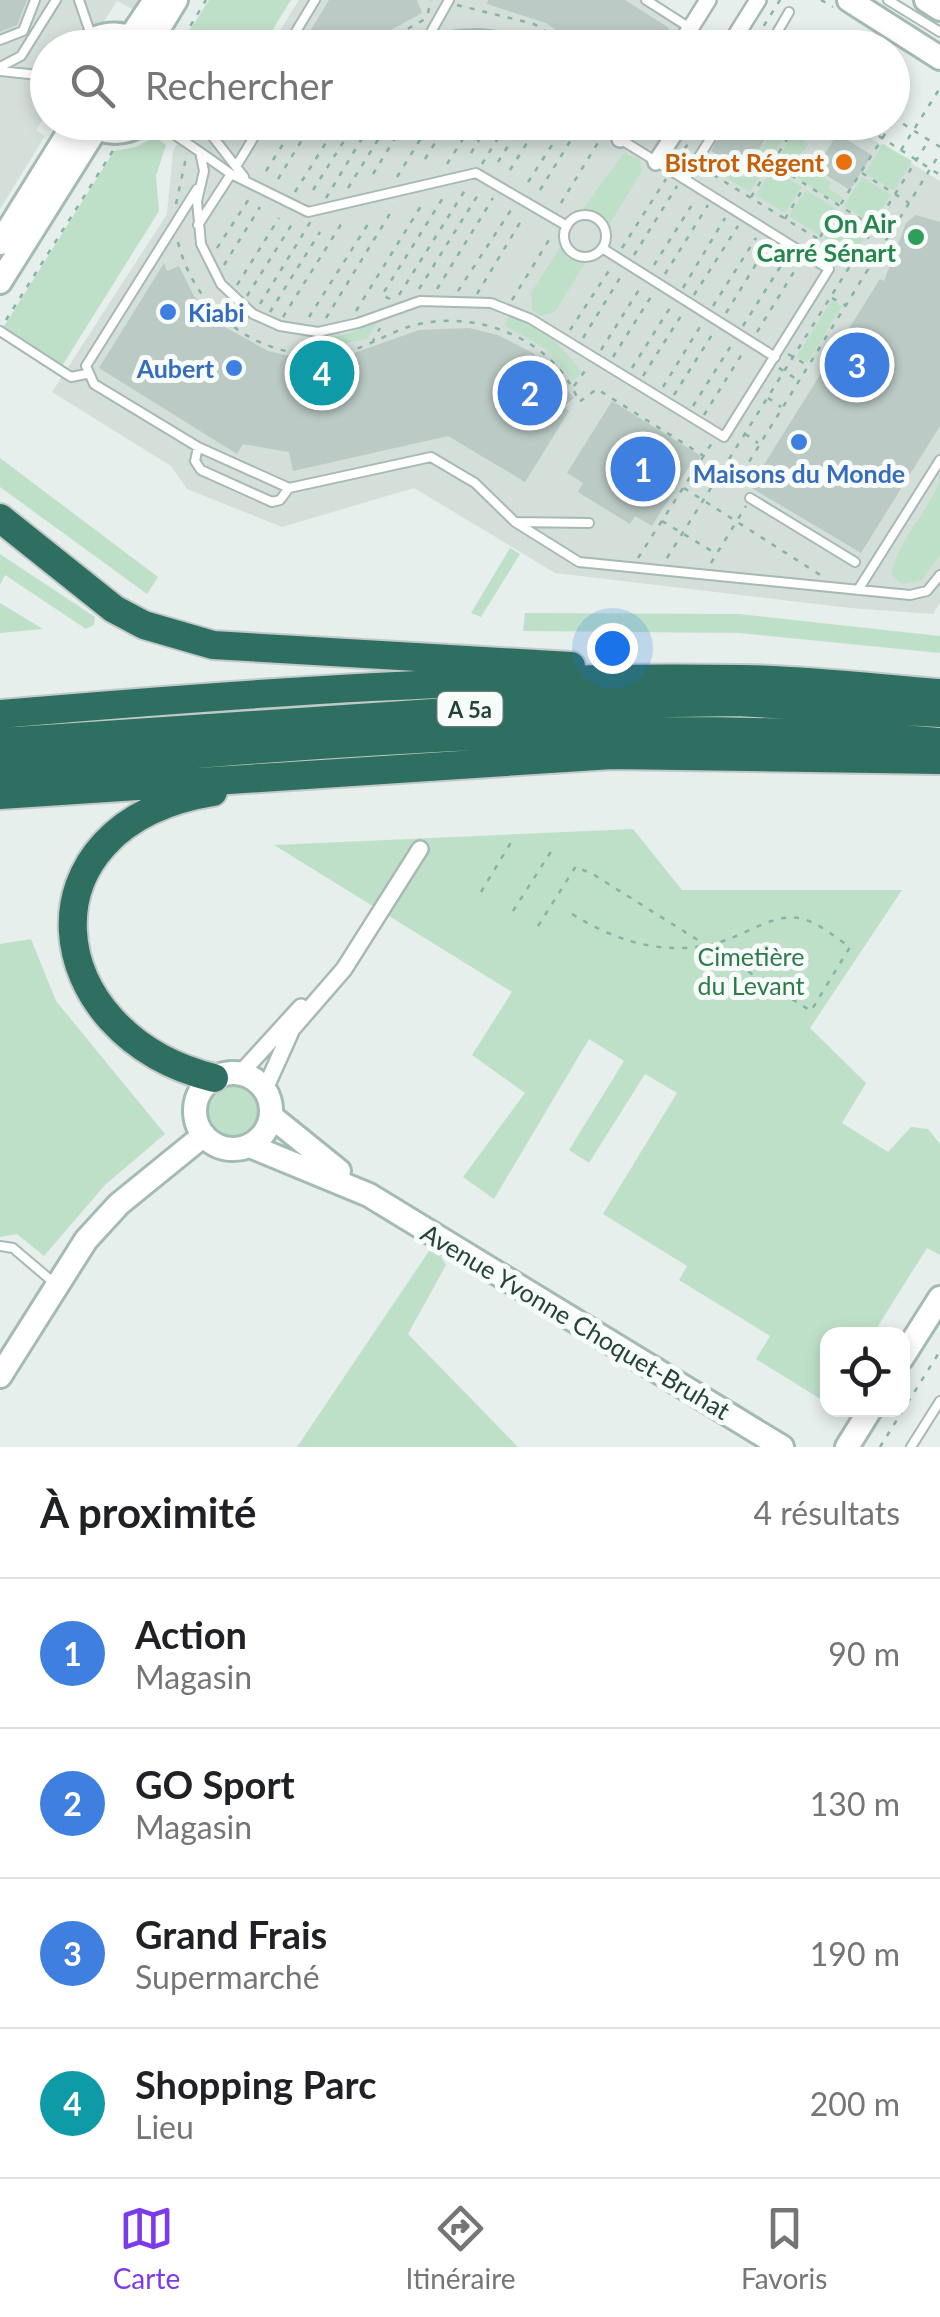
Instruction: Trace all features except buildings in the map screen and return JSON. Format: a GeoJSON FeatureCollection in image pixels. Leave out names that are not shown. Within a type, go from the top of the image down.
{"type":"FeatureCollection","features":[{"type":"Feature","properties":{"kind":"highway"},"geometry":{"type":"LineString","coordinates":[[0,518],[114,609],[144,625],[214,646],[625,669],[660,680]]}},
{"type":"Feature","properties":{"kind":"highway"},"geometry":{"type":"LineString","coordinates":[[0,714],[296,689],[660,680],[746,679],[940,693]]}},
{"type":"Feature","properties":{"kind":"highway","name":"A 5a"},"geometry":{"type":"LineString","coordinates":[[0,742],[553,705],[736,702],[940,713]]}},
{"type":"Feature","properties":{"kind":"highway","name":"A 5a"},"geometry":{"type":"LineString","coordinates":[[0,770],[350,744],[615,732],[940,742]]}},
{"type":"Feature","properties":{"kind":"highway"},"geometry":{"type":"LineString","coordinates":[[0,795],[302,772],[612,755],[940,760]]}},
{"type":"Feature","properties":{"kind":"highway"},"geometry":{"type":"LineString","coordinates":[[227,1076],[157,1059],[124,1030],[87,986],[76,960],[71,928],[80,882],[108,838],[136,818],[201,794],[280,782],[302,772]]}},
{"type":"Feature","properties":{"kind":"street"},"geometry":{"type":"LineString","coordinates":[[147,30],[155,0]]}},
{"type":"Feature","properties":{"kind":"street"},"geometry":{"type":"LineString","coordinates":[[153,30],[176,0]]}},
{"type":"Feature","properties":{"kind":"street"},"geometry":{"type":"LineString","coordinates":[[690,28],[708,0]]}},
{"type":"Feature","properties":{"kind":"street"},"geometry":{"type":"LineString","coordinates":[[739,30],[758,0]]}},
{"type":"Feature","properties":{"kind":"street"},"geometry":{"type":"LineString","coordinates":[[850,0],[897,30]]}},
{"type":"Feature","properties":{"kind":"street"},"geometry":{"type":"LineString","coordinates":[[926,0],[940,9]]}},
{"type":"Feature","properties":{"kind":"street"},"geometry":{"type":"LineString","coordinates":[[910,39],[940,58]]}},
{"type":"Feature","properties":{"kind":"street"},"geometry":{"type":"LineString","coordinates":[[0,243],[7,222],[73,140]]}},
{"type":"Feature","properties":{"kind":"street"},"geometry":{"type":"LineString","coordinates":[[0,282],[77,140]]}},
{"type":"Feature","properties":{"kind":"street"},"geometry":{"type":"LineString","coordinates":[[656,162],[670,142]]}},
{"type":"Feature","properties":{"kind":"street"},"geometry":{"type":"LineString","coordinates":[[314,1001],[284,1021],[198,1098],[195,1111],[204,1136],[225,1148],[250,1146],[260,1138],[271,1116],[264,1090],[292,1030],[344,968],[420,849]]}},
{"type":"Feature","properties":{"kind":"street"},"geometry":{"type":"LineString","coordinates":[[227,1076],[264,1090]]}},
{"type":"Feature","properties":{"kind":"street","name":"Avenue Yvonne Choquet-Bruhat"},"geometry":{"type":"LineString","coordinates":[[271,1116],[369,1195],[782,1447]]}},
{"type":"Feature","properties":{"kind":"street"},"geometry":{"type":"LineString","coordinates":[[0,1376],[86,1240],[119,1204],[204,1136]]}},
{"type":"Feature","properties":{"kind":"street","name":"Avenue Yvonne Choquet-Bruhat"},"geometry":{"type":"LineString","coordinates":[[250,1146],[369,1195]]}},
{"type":"Feature","properties":{"kind":"street"},"geometry":{"type":"LineString","coordinates":[[910,1345],[940,1298]]}},
{"type":"Feature","properties":{"kind":"street"},"geometry":{"type":"LineString","coordinates":[[847,1447],[866,1417]]}},
{"type":"Feature","properties":{"kind":"lane"},"geometry":{"type":"LineString","coordinates":[[30,18],[35,0]]}},
{"type":"Feature","properties":{"kind":"lane"},"geometry":{"type":"LineString","coordinates":[[0,40],[23,31],[42,0]]}},
{"type":"Feature","properties":{"kind":"lane"},"geometry":{"type":"LineString","coordinates":[[37,30],[56,0]]}},
{"type":"Feature","properties":{"kind":"lane"},"geometry":{"type":"LineString","coordinates":[[79,0],[85,30]]}},
{"type":"Feature","properties":{"kind":"lane"},"geometry":{"type":"LineString","coordinates":[[297,30],[316,0]]}},
{"type":"Feature","properties":{"kind":"lane"},"geometry":{"type":"LineString","coordinates":[[646,0],[690,28]]}},
{"type":"Feature","properties":{"kind":"lane"},"geometry":{"type":"LineString","coordinates":[[888,0],[940,32]]}},
{"type":"Feature","properties":{"kind":"lane"},"geometry":{"type":"LineString","coordinates":[[433,30],[448,2]]}},
{"type":"Feature","properties":{"kind":"lane"},"geometry":{"type":"LineString","coordinates":[[778,30],[789,12]]}},
{"type":"Feature","properties":{"kind":"lane"},"geometry":{"type":"LineString","coordinates":[[0,69],[21,56],[30,42]]}},
{"type":"Feature","properties":{"kind":"lane"},"geometry":{"type":"LineString","coordinates":[[0,69],[30,73]]}},
{"type":"Feature","properties":{"kind":"lane"},"geometry":{"type":"LineString","coordinates":[[183,140],[231,174],[244,177],[294,208],[317,211],[476,173],[566,226]]}},
{"type":"Feature","properties":{"kind":"lane"},"geometry":{"type":"LineString","coordinates":[[216,140],[244,177]]}},
{"type":"Feature","properties":{"kind":"lane"},"geometry":{"type":"LineString","coordinates":[[237,165],[252,140]]}},
{"type":"Feature","properties":{"kind":"lane"},"geometry":{"type":"LineString","coordinates":[[198,186],[198,225],[208,262],[230,295],[255,311],[318,332],[340,329],[433,296],[510,309],[724,438],[828,270],[702,190],[682,182],[622,140]]}},
{"type":"Feature","properties":{"kind":"lane"},"geometry":{"type":"LineString","coordinates":[[682,182],[710,140]]}},
{"type":"Feature","properties":{"kind":"lane"},"geometry":{"type":"LineString","coordinates":[[200,152],[204,172],[198,186],[88,361],[86,374],[94,384],[198,447],[289,488],[432,457],[475,483],[515,522],[573,560],[918,594],[940,575]]}},
{"type":"Feature","properties":{"kind":"lane"},"geometry":{"type":"LineString","coordinates":[[198,225],[231,174]]}},
{"type":"Feature","properties":{"kind":"lane"},"geometry":{"type":"LineString","coordinates":[[579,216],[592,216],[605,232],[602,248],[588,257],[574,254],[565,244],[566,226],[579,216]]}},
{"type":"Feature","properties":{"kind":"lane"},"geometry":{"type":"LineString","coordinates":[[602,248],[776,356]]}},
{"type":"Feature","properties":{"kind":"lane"},"geometry":{"type":"LineString","coordinates":[[0,330],[71,376],[86,374]]}},
{"type":"Feature","properties":{"kind":"lane"},"geometry":{"type":"LineString","coordinates":[[198,447],[194,462],[201,470],[272,502],[280,500],[289,488]]}},
{"type":"Feature","properties":{"kind":"lane"},"geometry":{"type":"LineString","coordinates":[[858,590],[940,460]]}},
{"type":"Feature","properties":{"kind":"lane"},"geometry":{"type":"LineString","coordinates":[[750,498],[854,562]]}},
{"type":"Feature","properties":{"kind":"lane"},"geometry":{"type":"LineString","coordinates":[[515,522],[589,523]]}},
{"type":"Feature","properties":{"kind":"lane"},"geometry":{"type":"LineString","coordinates":[[0,1246],[14,1248],[56,1284]]}},
{"type":"Feature","properties":{"kind":"lane"},"geometry":{"type":"LineString","coordinates":[[912,1447],[940,1402]]}},
{"type":"Feature","properties":{"kind":"path"},"geometry":{"type":"LineString","coordinates":[[188,30],[206,0]]}},
{"type":"Feature","properties":{"kind":"path"},"geometry":{"type":"LineString","coordinates":[[427,18],[431,0]]}},
{"type":"Feature","properties":{"kind":"path"},"geometry":{"type":"LineString","coordinates":[[466,6],[469,0]]}},
{"type":"Feature","properties":{"kind":"path"},"geometry":{"type":"LineString","coordinates":[[761,30],[780,0]]}},
{"type":"Feature","properties":{"kind":"path"},"geometry":{"type":"LineString","coordinates":[[403,29],[448,2],[545,30]]}},
{"type":"Feature","properties":{"kind":"path"},"geometry":{"type":"LineString","coordinates":[[532,30],[534,24]]}},
{"type":"Feature","properties":{"kind":"path"},"geometry":{"type":"LineString","coordinates":[[910,135],[940,88]]}},
{"type":"Feature","properties":{"kind":"path"},"geometry":{"type":"LineString","coordinates":[[910,128],[940,147]]}},
{"type":"Feature","properties":{"kind":"path"},"geometry":{"type":"LineString","coordinates":[[266,171],[286,140]]}},
{"type":"Feature","properties":{"kind":"path"},"geometry":{"type":"LineString","coordinates":[[278,180],[302,140]]}},
{"type":"Feature","properties":{"kind":"path"},"geometry":{"type":"LineString","coordinates":[[296,192],[328,140]]}},
{"type":"Feature","properties":{"kind":"path"},"geometry":{"type":"LineString","coordinates":[[313,190],[345,140]]}},
{"type":"Feature","properties":{"kind":"path"},"geometry":{"type":"LineString","coordinates":[[241,334],[361,140]]}},
{"type":"Feature","properties":{"kind":"path"},"geometry":{"type":"LineString","coordinates":[[348,188],[378,140]]}},
{"type":"Feature","properties":{"kind":"path"},"geometry":{"type":"LineString","coordinates":[[373,174],[394,140]]}},
{"type":"Feature","properties":{"kind":"path"},"geometry":{"type":"LineString","coordinates":[[397,177],[420,140]]}},
{"type":"Feature","properties":{"kind":"path"},"geometry":{"type":"LineString","coordinates":[[425,159],[437,140]]}},
{"type":"Feature","properties":{"kind":"path"},"geometry":{"type":"LineString","coordinates":[[448,164],[463,140]]}},
{"type":"Feature","properties":{"kind":"path"},"geometry":{"type":"LineString","coordinates":[[471,153],[479,140]]}},
{"type":"Feature","properties":{"kind":"path"},"geometry":{"type":"LineString","coordinates":[[372,343],[497,140]]}},
{"type":"Feature","properties":{"kind":"path"},"geometry":{"type":"LineString","coordinates":[[498,162],[512,140]]}},
{"type":"Feature","properties":{"kind":"path"},"geometry":{"type":"LineString","coordinates":[[510,170],[529,140]]}},
{"type":"Feature","properties":{"kind":"path"},"geometry":{"type":"LineString","coordinates":[[528,182],[555,140]]}},
{"type":"Feature","properties":{"kind":"path"},"geometry":{"type":"LineString","coordinates":[[540,190],[571,140]]}},
{"type":"Feature","properties":{"kind":"path"},"geometry":{"type":"LineString","coordinates":[[560,203],[599,140]]}},
{"type":"Feature","properties":{"kind":"path"},"geometry":{"type":"LineString","coordinates":[[690,140],[621,249],[756,333],[784,372],[799,381]]}},
{"type":"Feature","properties":{"kind":"path"},"geometry":{"type":"LineString","coordinates":[[752,197],[787,140]]}},
{"type":"Feature","properties":{"kind":"path"},"geometry":{"type":"LineString","coordinates":[[820,238],[882,140]]}},
{"type":"Feature","properties":{"kind":"path"},"geometry":{"type":"LineString","coordinates":[[884,140],[940,175]]}},
{"type":"Feature","properties":{"kind":"path"},"geometry":{"type":"LineString","coordinates":[[900,151],[907,140]]}},
{"type":"Feature","properties":{"kind":"path"},"geometry":{"type":"LineString","coordinates":[[659,570],[929,140]]}},
{"type":"Feature","properties":{"kind":"path"},"geometry":{"type":"LineString","coordinates":[[190,145],[176,192],[182,260],[217,315],[241,334],[305,354],[342,353],[430,322],[488,325],[529,344],[574,388],[579,402]]}},
{"type":"Feature","properties":{"kind":"path"},"geometry":{"type":"LineString","coordinates":[[0,330],[105,161],[114,149],[126,148]]}},
{"type":"Feature","properties":{"kind":"path"},"geometry":{"type":"LineString","coordinates":[[708,152],[744,176],[757,154],[889,237]]}},
{"type":"Feature","properties":{"kind":"path"},"geometry":{"type":"LineString","coordinates":[[716,176],[724,163]]}},
{"type":"Feature","properties":{"kind":"path"},"geometry":{"type":"LineString","coordinates":[[695,164],[869,270]]}},
{"type":"Feature","properties":{"kind":"path"},"geometry":{"type":"LineString","coordinates":[[862,173],[910,204]]}},
{"type":"Feature","properties":{"kind":"path"},"geometry":{"type":"LineString","coordinates":[[633,256],[682,182]]}},
{"type":"Feature","properties":{"kind":"path"},"geometry":{"type":"LineString","coordinates":[[785,219],[805,186]]}},
{"type":"Feature","properties":{"kind":"path"},"geometry":{"type":"LineString","coordinates":[[415,295],[481,190]]}},
{"type":"Feature","properties":{"kind":"path"},"geometry":{"type":"LineString","coordinates":[[652,268],[702,190]]}},
{"type":"Feature","properties":{"kind":"path"},"geometry":{"type":"LineString","coordinates":[[409,296],[396,300],[382,294],[446,193]]}},
{"type":"Feature","properties":{"kind":"path"},"geometry":{"type":"LineString","coordinates":[[433,296],[493,198]]}},
{"type":"Feature","properties":{"kind":"path"},"geometry":{"type":"LineString","coordinates":[[194,283],[249,199]]}},
{"type":"Feature","properties":{"kind":"path"},"geometry":{"type":"LineString","coordinates":[[664,276],[708,205]]}},
{"type":"Feature","properties":{"kind":"path"},"geometry":{"type":"LineString","coordinates":[[221,270],[260,206]]}},
{"type":"Feature","properties":{"kind":"path"},"geometry":{"type":"LineString","coordinates":[[351,318],[421,206]]}},
{"type":"Feature","properties":{"kind":"path"},"geometry":{"type":"LineString","coordinates":[[333,322],[324,322],[394,208]]}},
{"type":"Feature","properties":{"kind":"path"},"geometry":{"type":"LineString","coordinates":[[450,291],[460,292],[512,210]]}},
{"type":"Feature","properties":{"kind":"path"},"geometry":{"type":"LineString","coordinates":[[473,300],[524,216]]}},
{"type":"Feature","properties":{"kind":"path"},"geometry":{"type":"LineString","coordinates":[[228,279],[234,289],[279,218]]}},
{"type":"Feature","properties":{"kind":"path"},"geometry":{"type":"LineString","coordinates":[[282,322],[346,218]]}},
{"type":"Feature","properties":{"kind":"path"},"geometry":{"type":"LineString","coordinates":[[294,221],[245,299],[255,311],[269,314],[320,232]]}},
{"type":"Feature","properties":{"kind":"path"},"geometry":{"type":"LineString","coordinates":[[306,324],[370,221]]}},
{"type":"Feature","properties":{"kind":"path"},"geometry":{"type":"LineString","coordinates":[[694,294],[738,224]]}},
{"type":"Feature","properties":{"kind":"path"},"geometry":{"type":"LineString","coordinates":[[713,306],[762,227]]}},
{"type":"Feature","properties":{"kind":"path"},"geometry":{"type":"LineString","coordinates":[[510,309],[552,235]]}},
{"type":"Feature","properties":{"kind":"path"},"geometry":{"type":"LineString","coordinates":[[725,314],[768,244]]}},
{"type":"Feature","properties":{"kind":"path"},"geometry":{"type":"LineString","coordinates":[[756,333],[800,261]]}},
{"type":"Feature","properties":{"kind":"path"},"geometry":{"type":"LineString","coordinates":[[570,330],[612,264],[746,348],[794,357],[808,366]]}},
{"type":"Feature","properties":{"kind":"path"},"geometry":{"type":"LineString","coordinates":[[581,340],[624,271]]}},
{"type":"Feature","properties":{"kind":"path"},"geometry":{"type":"LineString","coordinates":[[574,388],[643,283]]}},
{"type":"Feature","properties":{"kind":"path"},"geometry":{"type":"LineString","coordinates":[[433,296],[442,291]]}},
{"type":"Feature","properties":{"kind":"path"},"geometry":{"type":"LineString","coordinates":[[612,358],[655,291]]}},
{"type":"Feature","properties":{"kind":"path"},"geometry":{"type":"LineString","coordinates":[[217,315],[230,295]]}},
{"type":"Feature","properties":{"kind":"path"},"geometry":{"type":"LineString","coordinates":[[831,297],[846,306]]}},
{"type":"Feature","properties":{"kind":"path"},"geometry":{"type":"LineString","coordinates":[[643,376],[685,310]]}},
{"type":"Feature","properties":{"kind":"path"},"geometry":{"type":"LineString","coordinates":[[282,322],[290,321]]}},
{"type":"Feature","properties":{"kind":"path"},"geometry":{"type":"LineString","coordinates":[[643,418],[704,322]]}},
{"type":"Feature","properties":{"kind":"path"},"geometry":{"type":"LineString","coordinates":[[673,396],[716,329]]}},
{"type":"Feature","properties":{"kind":"path"},"geometry":{"type":"LineString","coordinates":[[704,415],[746,348]]}},
{"type":"Feature","properties":{"kind":"path"},"geometry":{"type":"LineString","coordinates":[[613,399],[626,378]]}},
{"type":"Feature","properties":{"kind":"path"},"geometry":{"type":"LineString","coordinates":[[768,398],[782,407]]}},
{"type":"Feature","properties":{"kind":"path"},"geometry":{"type":"LineString","coordinates":[[674,438],[686,417]]}},
{"type":"Feature","properties":{"kind":"path"},"geometry":{"type":"LineString","coordinates":[[745,434],[759,443]]}},
{"type":"Feature","properties":{"kind":"path"},"geometry":{"type":"LineString","coordinates":[[632,568],[717,436]]}},
{"type":"Feature","properties":{"kind":"path"},"geometry":{"type":"LineString","coordinates":[[705,575],[750,498],[739,478]]}},
{"type":"Feature","properties":{"kind":"path"},"geometry":{"type":"LineString","coordinates":[[682,487],[823,574],[830,588]]}},
{"type":"Feature","properties":{"kind":"path"},"geometry":{"type":"LineString","coordinates":[[660,520],[716,554]]}},
{"type":"Feature","properties":{"kind":"path"},"geometry":{"type":"LineString","coordinates":[[481,892],[513,840]]}},
{"type":"Feature","properties":{"kind":"path"},"geometry":{"type":"LineString","coordinates":[[514,911],[552,850]]}},
{"type":"Feature","properties":{"kind":"path"},"geometry":{"type":"LineString","coordinates":[[538,926],[578,867],[708,946],[811,1010],[850,947],[802,918],[784,918],[708,946],[644,946],[595,928],[572,914]]}},
{"type":"Feature","properties":{"kind":"path"},"geometry":{"type":"LineString","coordinates":[[880,1447],[940,1351]]}},
{"type":"Feature","properties":{"kind":"shaded area"},"geometry":{"type":"Polygon","coordinates":[[[0,0],[143,0],[136,11],[117,1],[99,30],[30,30],[30,140],[43,140],[0,209],[0,0]]]}},
{"type":"Feature","properties":{"kind":"shaded area"},"geometry":{"type":"Polygon","coordinates":[[[299,0],[652,0],[700,30],[280,30],[299,0]]]}},
{"type":"Feature","properties":{"kind":"shaded area"},"geometry":{"type":"Polygon","coordinates":[[[179,140],[874,140],[940,181],[940,603],[933,614],[850,608],[555,573],[414,488],[282,527],[187,489],[171,466],[52,392],[167,214],[173,151],[179,140]]]}},
{"type":"Feature","properties":{"kind":"green space"},"geometry":{"type":"Polygon","coordinates":[[[209,0],[291,0],[272,30],[190,30],[209,0]]]}},
{"type":"Feature","properties":{"kind":"green space"},"geometry":{"type":"Polygon","coordinates":[[[149,140],[166,145],[156,176],[159,211],[62,366],[3,328],[114,151],[149,140]]]}},
{"type":"Feature","properties":{"kind":"green space"},"geometry":{"type":"Polygon","coordinates":[[[766,140],[783,140],[750,192],[720,174],[724,168],[743,178],[766,140]]]}},
{"type":"Feature","properties":{"kind":"green space"},"geometry":{"type":"Polygon","coordinates":[[[789,140],[802,140],[808,144],[797,161],[831,182],[828,188],[842,197],[838,204],[775,163],[789,140]]]}},
{"type":"Feature","properties":{"kind":"green space"},"geometry":{"type":"Polygon","coordinates":[[[883,144],[912,161],[894,191],[865,173],[883,144]]]}},
{"type":"Feature","properties":{"kind":"green space"},"geometry":{"type":"Polygon","coordinates":[[[623,154],[639,158],[642,171],[609,225],[599,213],[583,209],[623,154]]]}},
{"type":"Feature","properties":{"kind":"green space"},"geometry":{"type":"Polygon","coordinates":[[[772,168],[802,187],[785,213],[756,195],[772,168]]]}},
{"type":"Feature","properties":{"kind":"green space"},"geometry":{"type":"Polygon","coordinates":[[[862,177],[891,195],[872,224],[844,206],[862,177]]]}},
{"type":"Feature","properties":{"kind":"green space"},"geometry":{"type":"Polygon","coordinates":[[[806,190],[835,208],[819,235],[789,216],[806,190]]]}},
{"type":"Feature","properties":{"kind":"green space"},"geometry":{"type":"Polygon","coordinates":[[[841,211],[870,229],[853,256],[824,238],[841,211]]]}},
{"type":"Feature","properties":{"kind":"green space"},"geometry":{"type":"Polygon","coordinates":[[[560,247],[568,258],[585,263],[555,312],[541,316],[532,310],[531,293],[560,247]]]}},
{"type":"Feature","properties":{"kind":"green space"},"geometry":{"type":"Polygon","coordinates":[[[832,300],[842,306],[807,363],[797,356],[832,300]]]}},
{"type":"Feature","properties":{"kind":"green space"},"geometry":{"type":"Polygon","coordinates":[[[509,316],[541,331],[567,354],[581,372],[574,381],[546,349],[504,325],[509,316]]]}},
{"type":"Feature","properties":{"kind":"green space"},"geometry":{"type":"Polygon","coordinates":[[[378,322],[367,339],[312,349],[319,338],[344,335],[378,322]]]}},
{"type":"Feature","properties":{"kind":"green space"},"geometry":{"type":"Polygon","coordinates":[[[0,458],[158,577],[147,594],[0,487],[0,458]]]}},
{"type":"Feature","properties":{"kind":"green space"},"geometry":{"type":"Polygon","coordinates":[[[940,479],[940,555],[922,580],[902,584],[891,574],[896,560],[940,479]]]}},
{"type":"Feature","properties":{"kind":"green space"},"geometry":{"type":"Polygon","coordinates":[[[510,548],[520,554],[481,617],[471,613],[510,548]]]}},
{"type":"Feature","properties":{"kind":"green space"},"geometry":{"type":"Polygon","coordinates":[[[0,554],[95,617],[94,625],[86,629],[5,575],[0,585],[0,554]]]}},
{"type":"Feature","properties":{"kind":"green space"},"geometry":{"type":"Polygon","coordinates":[[[0,603],[43,629],[0,633],[0,603]]]}},
{"type":"Feature","properties":{"kind":"green space"},"geometry":{"type":"Polygon","coordinates":[[[525,613],[739,614],[940,636],[940,653],[739,633],[523,631],[525,613]]]}},
{"type":"Feature","properties":{"kind":"green space","name":"Cimetière du Levant"},"geometry":{"type":"Polygon","coordinates":[[[633,829],[682,890],[902,890],[810,1028],[866,1083],[842,1123],[888,1152],[911,1127],[928,1129],[940,1144],[940,1255],[927,1248],[877,1327],[820,1327],[820,1399],[756,1359],[770,1336],[679,1280],[687,1266],[603,1214],[677,1093],[645,1074],[589,1163],[569,1150],[624,1061],[589,1039],[494,1199],[463,1177],[525,1093],[472,1055],[512,992],[274,845],[633,829]]]}},
{"type":"Feature","properties":{"kind":"green space"},"geometry":{"type":"Polygon","coordinates":[[[31,939],[56,1001],[165,1134],[105,1185],[44,1256],[17,1234],[0,1237],[0,944],[31,939]]]}},
{"type":"Feature","properties":{"kind":"green space"},"geometry":{"type":"Polygon","coordinates":[[[233,1086],[251,1093],[258,1111],[251,1129],[233,1136],[215,1129],[208,1111],[215,1093],[233,1086]]]}},
{"type":"Feature","properties":{"kind":"green space"},"geometry":{"type":"Polygon","coordinates":[[[437,1250],[446,1265],[408,1334],[518,1447],[297,1447],[429,1251],[437,1250]]]}},
{"type":"Feature","properties":{"kind":"place","name":"Bistrot Régent"},"geometry":{"type":"Point","coordinates":[844,162]}},
{"type":"Feature","properties":{"kind":"place","name":"On Air Carré Sénart"},"geometry":{"type":"Point","coordinates":[916,237]}},
{"type":"Feature","properties":{"kind":"place","name":"Kiabi"},"geometry":{"type":"Point","coordinates":[168,312]}},
{"type":"Feature","properties":{"kind":"place","name":"Grand Frais"},"geometry":{"type":"Point","coordinates":[857,365]}},
{"type":"Feature","properties":{"kind":"place","name":"Aubert"},"geometry":{"type":"Point","coordinates":[234,368]}},
{"type":"Feature","properties":{"kind":"place","name":"Shopping Parc"},"geometry":{"type":"Point","coordinates":[322,373]}},
{"type":"Feature","properties":{"kind":"place","name":"GO Sport"},"geometry":{"type":"Point","coordinates":[530,393]}},
{"type":"Feature","properties":{"kind":"place","name":"Maisons du Monde"},"geometry":{"type":"Point","coordinates":[799,442]}},
{"type":"Feature","properties":{"kind":"place","name":"Action"},"geometry":{"type":"Point","coordinates":[643,469]}}]}
